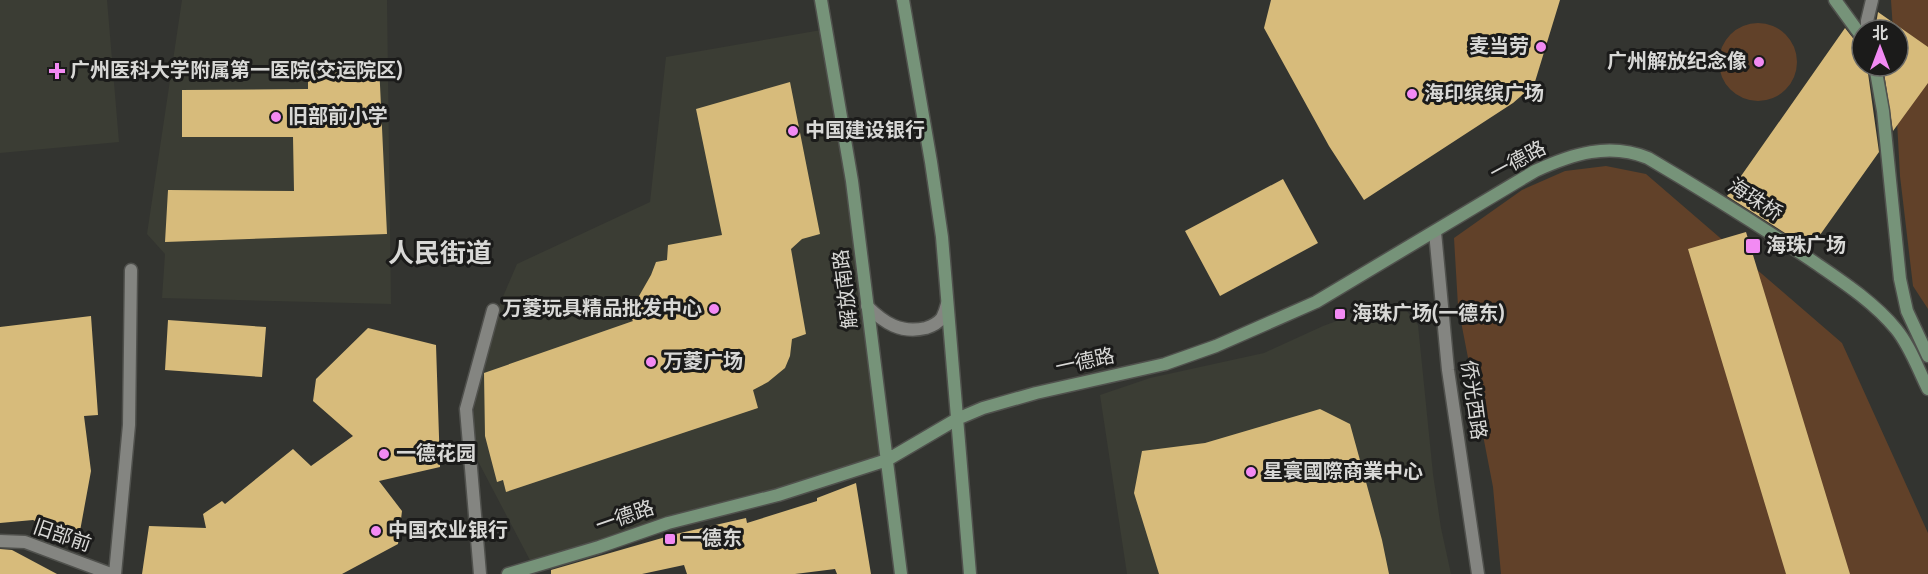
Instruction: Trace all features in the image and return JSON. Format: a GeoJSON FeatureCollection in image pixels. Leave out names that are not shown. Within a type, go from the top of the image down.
{"type":"FeatureCollection","features":[{"type":"Feature","properties":{"kind":"main road","name":"解放南路"},"geometry":{"type":"LineString","coordinates":[[822,0],[852,181],[901,574]]}},
{"type":"Feature","properties":{"kind":"main road"},"geometry":{"type":"LineString","coordinates":[[903,0],[942,237],[970,574]]}},
{"type":"Feature","properties":{"kind":"main road"},"geometry":{"type":"LineString","coordinates":[[1834,0],[1850,21]]}},
{"type":"Feature","properties":{"kind":"main road"},"geometry":{"type":"LineString","coordinates":[[1877,78],[1883,111],[1900,279],[1907,311],[1928,356]]}},
{"type":"Feature","properties":{"kind":"main road","name":"一德路"},"geometry":{"type":"LineString","coordinates":[[508,574],[599,547],[668,523],[778,495],[887,460],[957,419],[982,408],[1036,393],[1165,364],[1215,346],[1316,302],[1534,171],[1559,160],[1614,149],[1633,152],[1648,158]]}},
{"type":"Feature","properties":{"kind":"main road","name":"海珠桥"},"geometry":{"type":"LineString","coordinates":[[1648,158],[1752,220],[1869,302],[1902,337],[1928,389]]}},
{"type":"Feature","properties":{"kind":"street"},"geometry":{"type":"LineString","coordinates":[[1868,18],[1872,0]]}},
{"type":"Feature","properties":{"kind":"street","name":"侨光西路"},"geometry":{"type":"LineString","coordinates":[[1435,231],[1449,370],[1478,574]]}},
{"type":"Feature","properties":{"kind":"street"},"geometry":{"type":"LineString","coordinates":[[115,574],[129,425],[131,270]]}},
{"type":"Feature","properties":{"kind":"street"},"geometry":{"type":"LineString","coordinates":[[867,306],[888,324],[901,330],[915,330],[932,326],[942,318],[947,304]]}},
{"type":"Feature","properties":{"kind":"street"},"geometry":{"type":"LineString","coordinates":[[480,574],[466,409],[492,310]]}},
{"type":"Feature","properties":{"kind":"street","name":"旧部前"},"geometry":{"type":"LineString","coordinates":[[0,542],[25,542],[111,574]]}},
{"type":"Feature","properties":{"kind":"shaded area","name":"广州医科大学附属第一医院(交运院区)"},"geometry":{"type":"Polygon","coordinates":[[[0,0],[107,0],[119,142],[0,153],[0,0]]]}},
{"type":"Feature","properties":{"kind":"shaded area","name":"旧部前小学"},"geometry":{"type":"Polygon","coordinates":[[[182,0],[387,0],[391,304],[162,298],[165,254],[147,234],[182,0]]]}},
{"type":"Feature","properties":{"kind":"shaded area"},"geometry":{"type":"Polygon","coordinates":[[[1891,0],[1928,0],[1928,309],[1913,286],[1900,176],[1895,78],[1910,78],[1910,18],[1892,18],[1891,0]]]}},
{"type":"Feature","properties":{"kind":"shaded area"},"geometry":{"type":"Polygon","coordinates":[[[1758,23],[1773,26],[1785,35],[1794,47],[1797,62],[1794,77],[1785,89],[1773,98],[1758,101],[1743,98],[1731,89],[1722,77],[1719,62],[1722,47],[1731,35],[1743,26],[1758,23]]]}},
{"type":"Feature","properties":{"kind":"shaded area","name":"万菱广场"},"geometry":{"type":"Polygon","coordinates":[[[827,29],[887,460],[533,566],[469,444],[484,341],[517,264],[650,202],[666,57],[827,29]]]}},
{"type":"Feature","properties":{"kind":"shaded area","name":"海珠广场"},"geometry":{"type":"Polygon","coordinates":[[[1606,166],[1646,174],[1842,343],[1928,533],[1928,574],[1501,574],[1493,487],[1458,306],[1454,238],[1522,190],[1565,171],[1606,166]]]}},
{"type":"Feature","properties":{"kind":"shaded area"},"geometry":{"type":"Polygon","coordinates":[[[1378,306],[1406,310],[1418,325],[1433,474],[1451,574],[1127,574],[1100,395],[1150,378],[1264,353],[1323,326],[1378,306]]]}},
{"type":"Feature","properties":{"kind":"building","name":"海印缤缤广场"},"geometry":{"type":"Polygon","coordinates":[[[1271,0],[1560,0],[1534,85],[1513,103],[1364,200],[1329,146],[1264,28],[1271,0]]]}},
{"type":"Feature","properties":{"kind":"building"},"geometry":{"type":"Polygon","coordinates":[[[1878,12],[1887,18],[1877,18],[1878,12]]]}},
{"type":"Feature","properties":{"kind":"building","name":"海珠广场"},"geometry":{"type":"Polygon","coordinates":[[[1845,28],[1850,34],[1850,78],[1869,78],[1879,152],[1810,249],[1727,196],[1845,28]]]}},
{"type":"Feature","properties":{"kind":"building"},"geometry":{"type":"Polygon","coordinates":[[[1910,34],[1928,47],[1928,83],[1893,131],[1885,78],[1910,78],[1910,34]]]}},
{"type":"Feature","properties":{"kind":"building"},"geometry":{"type":"Polygon","coordinates":[[[379,64],[387,234],[165,242],[168,190],[294,191],[293,137],[182,137],[182,90],[308,89],[308,65],[379,64]]]}},
{"type":"Feature","properties":{"kind":"building","name":"万菱广场"},"geometry":{"type":"Polygon","coordinates":[[[790,82],[820,234],[802,239],[791,249],[806,334],[792,339],[790,356],[785,368],[768,382],[753,390],[758,408],[506,492],[503,480],[497,482],[485,436],[484,373],[633,321],[625,310],[635,303],[656,262],[667,260],[668,245],[722,235],[696,109],[790,82]]]}},
{"type":"Feature","properties":{"kind":"building"},"geometry":{"type":"Polygon","coordinates":[[[1283,179],[1318,243],[1220,296],[1185,231],[1283,179]]]}},
{"type":"Feature","properties":{"kind":"building","name":"海珠广场"},"geometry":{"type":"Polygon","coordinates":[[[1746,232],[1850,574],[1786,574],[1688,249],[1746,232]]]}},
{"type":"Feature","properties":{"kind":"building"},"geometry":{"type":"Polygon","coordinates":[[[91,316],[98,415],[84,416],[91,471],[78,542],[33,520],[0,523],[0,327],[91,316]]]}},
{"type":"Feature","properties":{"kind":"building"},"geometry":{"type":"Polygon","coordinates":[[[168,320],[266,327],[262,377],[165,370],[168,320]]]}},
{"type":"Feature","properties":{"kind":"building","name":"一德花园"},"geometry":{"type":"Polygon","coordinates":[[[368,328],[436,345],[440,467],[379,481],[402,511],[398,544],[342,574],[142,574],[149,526],[206,528],[203,514],[222,501],[225,504],[293,449],[311,466],[353,436],[313,401],[316,379],[368,328]]]}},
{"type":"Feature","properties":{"kind":"building","name":"星寰國際商業中心"},"geometry":{"type":"Polygon","coordinates":[[[1320,409],[1350,424],[1389,574],[1159,574],[1134,493],[1142,451],[1205,443],[1320,409]]]}},
{"type":"Feature","properties":{"kind":"building"},"geometry":{"type":"Polygon","coordinates":[[[856,483],[871,574],[837,574],[835,569],[795,574],[687,574],[684,565],[642,574],[551,574],[551,570],[676,534],[746,518],[747,523],[817,501],[817,498],[856,483]]]}},
{"type":"Feature","properties":{"kind":"building"},"geometry":{"type":"Polygon","coordinates":[[[0,549],[12,550],[57,574],[0,574],[0,549]]]}},
{"type":"Feature","properties":{"kind":"place","name":"麦当劳"},"geometry":{"type":"Point","coordinates":[1541,47]}},
{"type":"Feature","properties":{"kind":"place","name":"广州解放纪念像"},"geometry":{"type":"Point","coordinates":[1759,62]}},
{"type":"Feature","properties":{"kind":"place","name":"广州医科大学附属第一医院(交运院区)"},"geometry":{"type":"Point","coordinates":[57,71]}},
{"type":"Feature","properties":{"kind":"place","name":"海印缤缤广场"},"geometry":{"type":"Point","coordinates":[1412,94]}},
{"type":"Feature","properties":{"kind":"place","name":"旧部前小学"},"geometry":{"type":"Point","coordinates":[276,117]}},
{"type":"Feature","properties":{"kind":"place","name":"中国建设银行"},"geometry":{"type":"Point","coordinates":[793,131]}},
{"type":"Feature","properties":{"kind":"place","name":"海珠广场"},"geometry":{"type":"Point","coordinates":[1753,246]}},
{"type":"Feature","properties":{"kind":"place","name":"万菱玩具精品批发中心"},"geometry":{"type":"Point","coordinates":[714,309]}},
{"type":"Feature","properties":{"kind":"place","name":"海珠广场(一德东)"},"geometry":{"type":"Point","coordinates":[1340,314]}},
{"type":"Feature","properties":{"kind":"place","name":"万菱广场"},"geometry":{"type":"Point","coordinates":[651,362]}},
{"type":"Feature","properties":{"kind":"place","name":"一德花园"},"geometry":{"type":"Point","coordinates":[384,454]}},
{"type":"Feature","properties":{"kind":"place","name":"星寰國際商業中心"},"geometry":{"type":"Point","coordinates":[1251,472]}},
{"type":"Feature","properties":{"kind":"place","name":"中国农业银行"},"geometry":{"type":"Point","coordinates":[376,531]}},
{"type":"Feature","properties":{"kind":"place","name":"一德东"},"geometry":{"type":"Point","coordinates":[670,539]}},
{"type":"Feature","properties":{"kind":"district","name":"人民街道"},"geometry":{"type":"Point","coordinates":[440,253]}}]}
